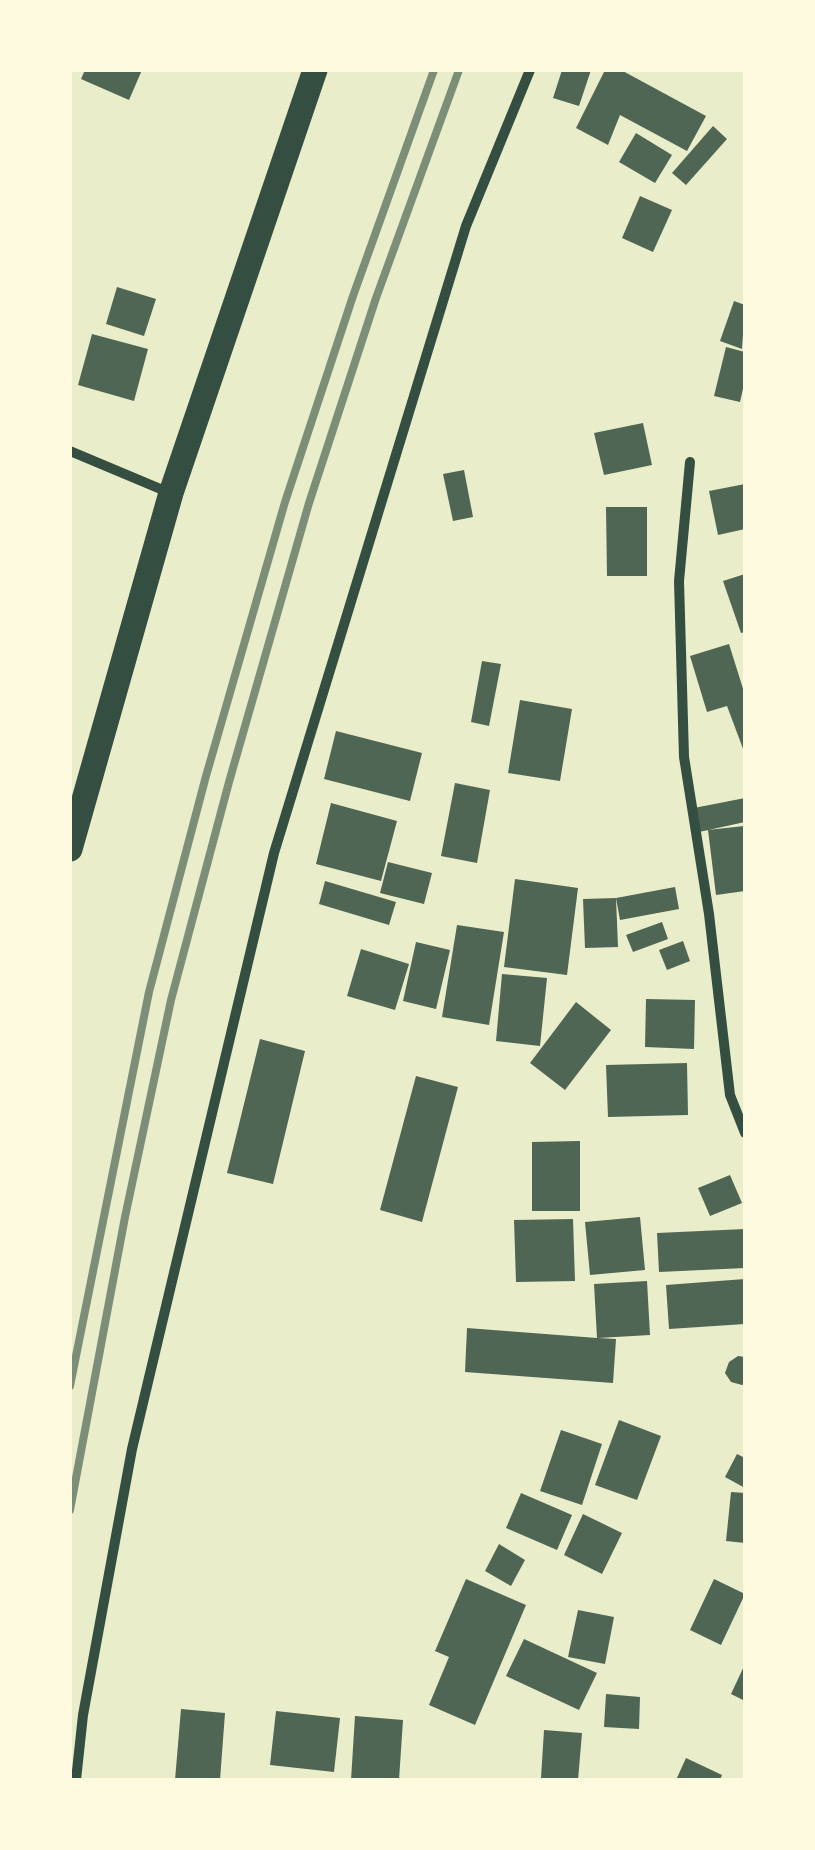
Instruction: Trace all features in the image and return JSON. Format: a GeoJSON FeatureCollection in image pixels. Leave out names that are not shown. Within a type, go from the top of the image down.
{"type":"FeatureCollection","features":[{"type":"Feature","properties":{"kind":"main road"},"geometry":{"type":"LineString","coordinates":[[70,849],[171,494],[315,70]]}},
{"type":"Feature","properties":{"kind":"street"},"geometry":{"type":"LineString","coordinates":[[76,1780],[83,1714],[132,1449],[274,853],[466,226],[530,70]]}},
{"type":"Feature","properties":{"kind":"street"},"geometry":{"type":"LineString","coordinates":[[70,451],[171,494]]}},
{"type":"Feature","properties":{"kind":"street"},"geometry":{"type":"LineString","coordinates":[[690,462],[678,581],[684,757],[709,914],[730,1096],[745,1133]]}},
{"type":"Feature","properties":{"kind":"building"},"geometry":{"type":"Polygon","coordinates":[[[85,70],[142,70],[129,100],[81,79],[85,70]]]}},
{"type":"Feature","properties":{"kind":"building"},"geometry":{"type":"Polygon","coordinates":[[[562,70],[591,70],[579,106],[553,98],[562,70]]]}},
{"type":"Feature","properties":{"kind":"building"},"geometry":{"type":"Polygon","coordinates":[[[605,70],[621,70],[706,116],[687,151],[620,115],[608,145],[576,128],[605,70]]]}},
{"type":"Feature","properties":{"kind":"building"},"geometry":{"type":"Polygon","coordinates":[[[713,126],[727,139],[686,185],[672,173],[713,126]]]}},
{"type":"Feature","properties":{"kind":"building"},"geometry":{"type":"Polygon","coordinates":[[[636,133],[672,155],[655,183],[619,162],[636,133]]]}},
{"type":"Feature","properties":{"kind":"building"},"geometry":{"type":"Polygon","coordinates":[[[640,196],[672,210],[653,252],[622,238],[640,196]]]}},
{"type":"Feature","properties":{"kind":"building"},"geometry":{"type":"Polygon","coordinates":[[[117,287],[156,299],[144,336],[106,324],[117,287]]]}},
{"type":"Feature","properties":{"kind":"building"},"geometry":{"type":"Polygon","coordinates":[[[734,301],[745,305],[742,349],[720,341],[734,301]]]}},
{"type":"Feature","properties":{"kind":"building"},"geometry":{"type":"Polygon","coordinates":[[[92,334],[148,349],[134,401],[78,385],[92,334]]]}},
{"type":"Feature","properties":{"kind":"building"},"geometry":{"type":"Polygon","coordinates":[[[726,347],[745,352],[740,402],[714,396],[726,347]]]}},
{"type":"Feature","properties":{"kind":"building"},"geometry":{"type":"Polygon","coordinates":[[[643,423],[652,465],[604,475],[594,433],[643,423]]]}},
{"type":"Feature","properties":{"kind":"building"},"geometry":{"type":"Polygon","coordinates":[[[464,470],[473,517],[453,521],[443,474],[464,470]]]}},
{"type":"Feature","properties":{"kind":"building"},"geometry":{"type":"Polygon","coordinates":[[[745,484],[745,529],[718,535],[709,491],[745,484]]]}},
{"type":"Feature","properties":{"kind":"building"},"geometry":{"type":"Polygon","coordinates":[[[606,507],[647,507],[647,576],[607,576],[606,507]]]}},
{"type":"Feature","properties":{"kind":"building"},"geometry":{"type":"Polygon","coordinates":[[[745,574],[745,632],[741,633],[723,581],[745,574]]]}},
{"type":"Feature","properties":{"kind":"building"},"geometry":{"type":"Polygon","coordinates":[[[729,644],[745,695],[745,754],[727,706],[707,712],[690,656],[729,644]]]}},
{"type":"Feature","properties":{"kind":"building"},"geometry":{"type":"Polygon","coordinates":[[[482,661],[501,664],[489,726],[471,722],[482,661]]]}},
{"type":"Feature","properties":{"kind":"building"},"geometry":{"type":"Polygon","coordinates":[[[520,700],[572,709],[560,781],[508,773],[520,700]]]}},
{"type":"Feature","properties":{"kind":"building"},"geometry":{"type":"Polygon","coordinates":[[[336,731],[422,753],[410,801],[324,779],[336,731]]]}},
{"type":"Feature","properties":{"kind":"building"},"geometry":{"type":"Polygon","coordinates":[[[455,783],[490,790],[477,863],[441,856],[455,783]]]}},
{"type":"Feature","properties":{"kind":"building"},"geometry":{"type":"Polygon","coordinates":[[[745,798],[745,822],[699,832],[694,808],[745,798]]]}},
{"type":"Feature","properties":{"kind":"building"},"geometry":{"type":"Polygon","coordinates":[[[331,803],[397,821],[381,881],[316,864],[331,803]]]}},
{"type":"Feature","properties":{"kind":"building"},"geometry":{"type":"Polygon","coordinates":[[[744,826],[745,891],[716,895],[708,830],[744,826]]]}},
{"type":"Feature","properties":{"kind":"building"},"geometry":{"type":"Polygon","coordinates":[[[388,862],[432,873],[424,904],[380,893],[388,862]]]}},
{"type":"Feature","properties":{"kind":"building"},"geometry":{"type":"Polygon","coordinates":[[[515,879],[578,888],[567,975],[504,967],[515,879]]]}},
{"type":"Feature","properties":{"kind":"building"},"geometry":{"type":"Polygon","coordinates":[[[325,881],[396,902],[389,925],[319,904],[325,881]]]}},
{"type":"Feature","properties":{"kind":"building"},"geometry":{"type":"Polygon","coordinates":[[[675,887],[679,909],[620,920],[616,898],[675,887]]]}},
{"type":"Feature","properties":{"kind":"building"},"geometry":{"type":"Polygon","coordinates":[[[616,898],[618,947],[585,948],[583,899],[616,898]]]}},
{"type":"Feature","properties":{"kind":"building"},"geometry":{"type":"Polygon","coordinates":[[[662,922],[668,939],[633,952],[626,935],[662,922]]]}},
{"type":"Feature","properties":{"kind":"building"},"geometry":{"type":"Polygon","coordinates":[[[457,925],[504,932],[489,1025],[442,1017],[457,925]]]}},
{"type":"Feature","properties":{"kind":"building"},"geometry":{"type":"Polygon","coordinates":[[[683,941],[690,961],[667,970],[659,950],[683,941]]]}},
{"type":"Feature","properties":{"kind":"building"},"geometry":{"type":"Polygon","coordinates":[[[416,942],[450,950],[436,1009],[403,1001],[416,942]]]}},
{"type":"Feature","properties":{"kind":"building"},"geometry":{"type":"Polygon","coordinates":[[[361,949],[409,964],[395,1010],[347,996],[361,949]]]}},
{"type":"Feature","properties":{"kind":"building"},"geometry":{"type":"Polygon","coordinates":[[[502,974],[547,978],[540,1046],[496,1041],[502,974]]]}},
{"type":"Feature","properties":{"kind":"building"},"geometry":{"type":"Polygon","coordinates":[[[646,999],[695,1000],[694,1049],[645,1047],[646,999]]]}},
{"type":"Feature","properties":{"kind":"building"},"geometry":{"type":"Polygon","coordinates":[[[576,1002],[611,1030],[565,1090],[530,1063],[576,1002]]]}},
{"type":"Feature","properties":{"kind":"building"},"geometry":{"type":"Polygon","coordinates":[[[260,1039],[305,1051],[273,1184],[227,1173],[260,1039]]]}},
{"type":"Feature","properties":{"kind":"building"},"geometry":{"type":"Polygon","coordinates":[[[687,1063],[688,1115],[608,1117],[606,1065],[687,1063]]]}},
{"type":"Feature","properties":{"kind":"building"},"geometry":{"type":"Polygon","coordinates":[[[416,1076],[458,1087],[422,1222],[380,1210],[416,1076]]]}},
{"type":"Feature","properties":{"kind":"building"},"geometry":{"type":"Polygon","coordinates":[[[580,1141],[580,1211],[532,1211],[532,1142],[580,1141]]]}},
{"type":"Feature","properties":{"kind":"building"},"geometry":{"type":"Polygon","coordinates":[[[730,1175],[742,1203],[710,1216],[698,1188],[730,1175]]]}},
{"type":"Feature","properties":{"kind":"building"},"geometry":{"type":"Polygon","coordinates":[[[640,1217],[645,1270],[590,1275],[585,1222],[640,1217]]]}},
{"type":"Feature","properties":{"kind":"building"},"geometry":{"type":"Polygon","coordinates":[[[573,1219],[575,1281],[516,1282],[514,1220],[573,1219]]]}},
{"type":"Feature","properties":{"kind":"building"},"geometry":{"type":"Polygon","coordinates":[[[745,1229],[745,1268],[659,1272],[657,1233],[745,1229]]]}},
{"type":"Feature","properties":{"kind":"building"},"geometry":{"type":"Polygon","coordinates":[[[745,1279],[745,1324],[669,1329],[666,1285],[745,1279]]]}},
{"type":"Feature","properties":{"kind":"building"},"geometry":{"type":"Polygon","coordinates":[[[647,1281],[650,1335],[598,1338],[616,1339],[613,1383],[465,1372],[467,1328],[597,1338],[594,1284],[647,1281]]]}},
{"type":"Feature","properties":{"kind":"building"},"geometry":{"type":"Polygon","coordinates":[[[738,1356],[745,1357],[742,1385],[731,1382],[725,1373],[729,1362],[738,1356]]]}},
{"type":"Feature","properties":{"kind":"building"},"geometry":{"type":"Polygon","coordinates":[[[619,1420],[661,1436],[637,1500],[595,1485],[619,1420]]]}},
{"type":"Feature","properties":{"kind":"building"},"geometry":{"type":"Polygon","coordinates":[[[561,1430],[602,1444],[582,1505],[540,1491],[561,1430]]]}},
{"type":"Feature","properties":{"kind":"building"},"geometry":{"type":"Polygon","coordinates":[[[737,1454],[745,1458],[745,1488],[725,1477],[737,1454]]]}},
{"type":"Feature","properties":{"kind":"building"},"geometry":{"type":"Polygon","coordinates":[[[731,1492],[745,1493],[745,1543],[726,1541],[731,1492]]]}},
{"type":"Feature","properties":{"kind":"building"},"geometry":{"type":"Polygon","coordinates":[[[521,1493],[572,1515],[557,1550],[506,1528],[521,1493]]]}},
{"type":"Feature","properties":{"kind":"building"},"geometry":{"type":"Polygon","coordinates":[[[583,1514],[622,1533],[602,1574],[564,1555],[583,1514]]]}},
{"type":"Feature","properties":{"kind":"building"},"geometry":{"type":"Polygon","coordinates":[[[499,1544],[525,1560],[511,1586],[485,1571],[499,1544]]]}},
{"type":"Feature","properties":{"kind":"building"},"geometry":{"type":"Polygon","coordinates":[[[466,1579],[526,1605],[475,1725],[429,1705],[449,1657],[435,1651],[466,1579]]]}},
{"type":"Feature","properties":{"kind":"building"},"geometry":{"type":"Polygon","coordinates":[[[714,1579],[745,1594],[721,1645],[690,1630],[714,1579]]]}},
{"type":"Feature","properties":{"kind":"building"},"geometry":{"type":"Polygon","coordinates":[[[578,1610],[614,1617],[605,1664],[568,1657],[578,1610]]]}},
{"type":"Feature","properties":{"kind":"building"},"geometry":{"type":"Polygon","coordinates":[[[524,1639],[597,1673],[579,1710],[506,1676],[524,1639]]]}},
{"type":"Feature","properties":{"kind":"building"},"geometry":{"type":"Polygon","coordinates":[[[745,1664],[745,1701],[731,1694],[745,1664]]]}},
{"type":"Feature","properties":{"kind":"building"},"geometry":{"type":"Polygon","coordinates":[[[606,1694],[640,1697],[639,1729],[604,1727],[606,1694]]]}},
{"type":"Feature","properties":{"kind":"building"},"geometry":{"type":"Polygon","coordinates":[[[181,1709],[225,1713],[220,1780],[175,1780],[181,1709]]]}},
{"type":"Feature","properties":{"kind":"building"},"geometry":{"type":"Polygon","coordinates":[[[276,1711],[340,1718],[334,1772],[270,1765],[276,1711]]]}},
{"type":"Feature","properties":{"kind":"building"},"geometry":{"type":"Polygon","coordinates":[[[355,1716],[403,1720],[399,1780],[351,1780],[355,1716]]]}},
{"type":"Feature","properties":{"kind":"building"},"geometry":{"type":"Polygon","coordinates":[[[544,1730],[582,1733],[578,1780],[541,1778],[544,1730]]]}},
{"type":"Feature","properties":{"kind":"building"},"geometry":{"type":"Polygon","coordinates":[[[686,1758],[722,1775],[720,1780],[676,1780],[686,1758]]]}},
{"type":"Feature","properties":{"kind":"railway"},"geometry":{"type":"LineString","coordinates":[[70,1386],[149,992],[206,776],[285,502],[434,70]]}},
{"type":"Feature","properties":{"kind":"railway"},"geometry":{"type":"LineString","coordinates":[[70,1510],[171,1000],[229,782],[309,503],[376,298],[459,70]]}}]}
